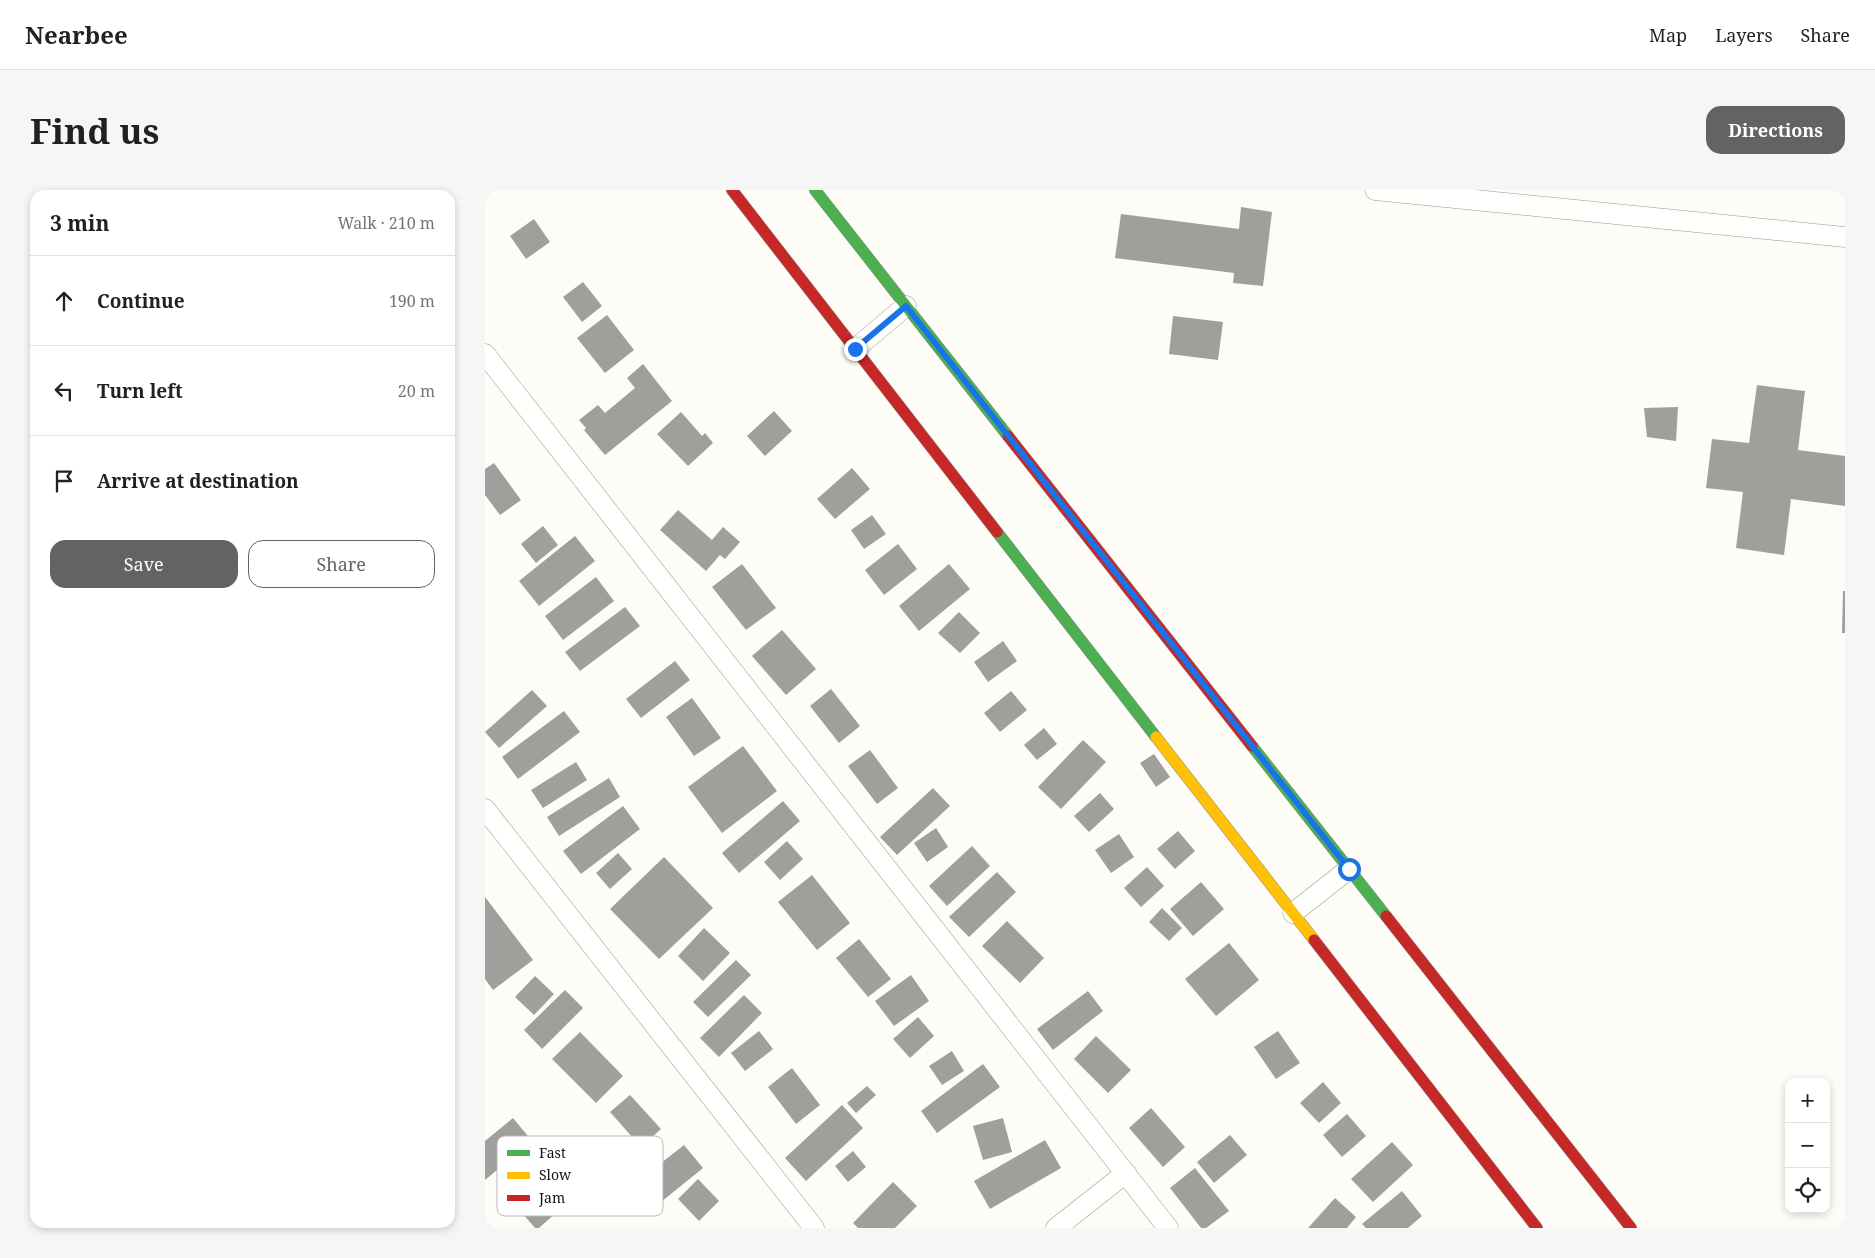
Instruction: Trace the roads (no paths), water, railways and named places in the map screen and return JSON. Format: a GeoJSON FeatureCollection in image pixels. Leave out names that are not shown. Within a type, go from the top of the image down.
{"type":"FeatureCollection","features":[{"type":"Feature","properties":{"kind":"main road"},"geometry":{"type":"LineString","coordinates":[[732,190],[1537,1228]]}},
{"type":"Feature","properties":{"kind":"main road"},"geometry":{"type":"LineString","coordinates":[[815,190],[1631,1228]]}},
{"type":"Feature","properties":{"kind":"street"},"geometry":{"type":"LineString","coordinates":[[1375,190],[1845,237]]}},
{"type":"Feature","properties":{"kind":"street"},"geometry":{"type":"LineString","coordinates":[[855,349],[906,306]]}},
{"type":"Feature","properties":{"kind":"street"},"geometry":{"type":"LineString","coordinates":[[485,354],[1168,1228]]}},
{"type":"Feature","properties":{"kind":"street"},"geometry":{"type":"LineString","coordinates":[[485,809],[814,1228]]}},
{"type":"Feature","properties":{"kind":"street"},"geometry":{"type":"LineString","coordinates":[[1293,913],[1349,869]]}},
{"type":"Feature","properties":{"kind":"street"},"geometry":{"type":"LineString","coordinates":[[1056,1228],[1125,1173]]}}]}
